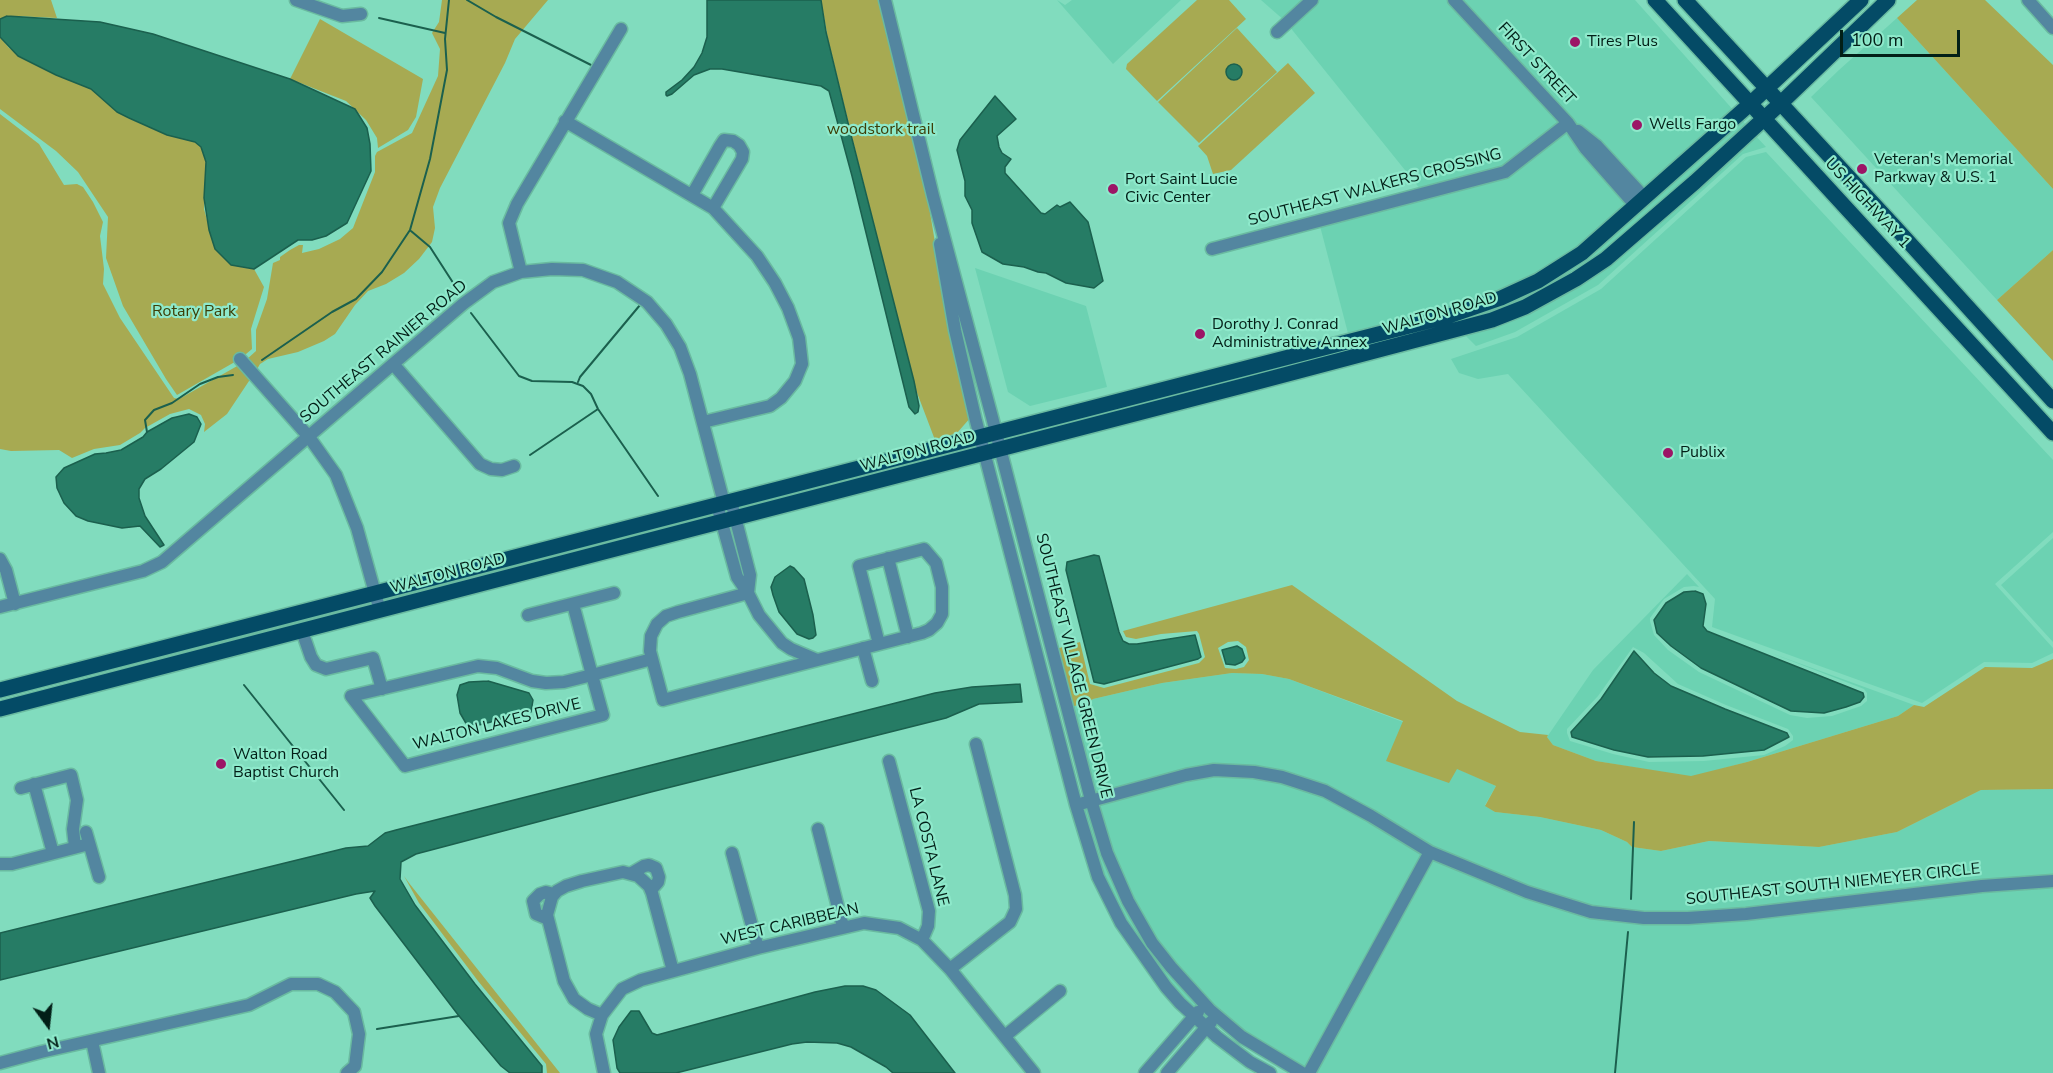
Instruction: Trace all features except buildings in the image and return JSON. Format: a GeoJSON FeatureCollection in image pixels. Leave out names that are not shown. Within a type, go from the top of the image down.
{"type":"FeatureCollection","features":[{"type":"Feature","properties":{"kind":"main road","name":"US HIGHWAY 1"},"geometry":{"type":"LineString","coordinates":[[1655,0],[2053,433]]}},
{"type":"Feature","properties":{"kind":"main road","name":"US HIGHWAY 1"},"geometry":{"type":"LineString","coordinates":[[1685,0],[2053,401]]}},
{"type":"Feature","properties":{"kind":"main road","name":"WALTON ROAD"},"geometry":{"type":"LineString","coordinates":[[0,690],[1250,368],[1449,316],[1501,298],[1538,281],[1582,253],[1750,104],[1861,0]]}},
{"type":"Feature","properties":{"kind":"main road","name":"WALTON ROAD"},"geometry":{"type":"LineString","coordinates":[[0,709],[1250,384],[1482,322],[1525,307],[1576,279],[1606,259],[1695,182],[1888,0]]}},
{"type":"Feature","properties":{"kind":"main road"},"geometry":{"type":"LineString","coordinates":[[1250,384],[1263,374],[1311,360],[1327,347]]}},
{"type":"Feature","properties":{"kind":"main road"},"geometry":{"type":"LineString","coordinates":[[1979,352],[1989,355],[2005,367],[2020,366]]}},
{"type":"Feature","properties":{"kind":"main road"},"geometry":{"type":"LineString","coordinates":[[1170,404],[1237,379],[1250,368]]}},
{"type":"Feature","properties":{"kind":"street"},"geometry":{"type":"LineString","coordinates":[[296,0],[342,16],[361,14]]}},
{"type":"Feature","properties":{"kind":"street","name":"SOUTHEAST VILLAGE GREEN DRIVE"},"geometry":{"type":"LineString","coordinates":[[885,0],[933,196],[1091,800],[1107,853],[1128,901],[1152,943],[1203,1003],[1242,1037],[1302,1073]]}},
{"type":"Feature","properties":{"kind":"street"},"geometry":{"type":"LineString","coordinates":[[1277,32],[1312,0]]}},
{"type":"Feature","properties":{"kind":"street","name":"FIRST STREET"},"geometry":{"type":"LineString","coordinates":[[1454,0],[1568,123],[1597,146],[1641,202]]}},
{"type":"Feature","properties":{"kind":"street"},"geometry":{"type":"LineString","coordinates":[[2028,0],[2053,28]]}},
{"type":"Feature","properties":{"kind":"street"},"geometry":{"type":"LineString","coordinates":[[520,272],[509,223],[512,215],[530,179],[621,29]]}},
{"type":"Feature","properties":{"kind":"street"},"geometry":{"type":"LineString","coordinates":[[565,121],[713,208],[758,256],[788,308],[799,338],[802,364],[795,381],[782,398],[770,406],[703,422]]}},
{"type":"Feature","properties":{"kind":"street","name":"SOUTHEAST WALKERS CROSSING"},"geometry":{"type":"LineString","coordinates":[[1212,249],[1505,172],[1568,123]]}},
{"type":"Feature","properties":{"kind":"street"},"geometry":{"type":"LineString","coordinates":[[692,195],[724,140],[733,141],[743,152],[741,159],[713,208]]}},
{"type":"Feature","properties":{"kind":"street","name":"SOUTHEAST VILLAGE GREEN DRIVE"},"geometry":{"type":"LineString","coordinates":[[933,196],[947,290],[980,438],[1076,805],[1098,877],[1121,923],[1153,971],[1180,1003],[1250,1062],[1270,1073]]}},
{"type":"Feature","properties":{"kind":"street","name":"SOUTHEAST RAINIER ROAD"},"geometry":{"type":"LineString","coordinates":[[0,608],[142,571],[162,562],[463,304],[493,282],[520,272],[552,269],[583,270],[617,282],[647,302],[666,324],[680,347],[690,374],[724,503]]}},
{"type":"Feature","properties":{"kind":"street"},"geometry":{"type":"LineString","coordinates":[[240,359],[309,437],[344,492],[361,540],[380,611]]}},
{"type":"Feature","properties":{"kind":"street"},"geometry":{"type":"LineString","coordinates":[[394,365],[480,464],[491,469],[502,470],[514,466]]}},
{"type":"Feature","properties":{"kind":"street"},"geometry":{"type":"LineString","coordinates":[[724,503],[737,577],[759,615],[782,643],[790,649],[817,660]]}},
{"type":"Feature","properties":{"kind":"street"},"geometry":{"type":"LineString","coordinates":[[748,593],[666,616],[657,624],[651,636],[650,651],[663,700],[908,637],[929,630],[938,622],[942,614],[942,587],[936,563],[924,549],[860,566],[879,644]]}},
{"type":"Feature","properties":{"kind":"street"},"geometry":{"type":"LineString","coordinates":[[888,558],[908,637]]}},
{"type":"Feature","properties":{"kind":"street"},"geometry":{"type":"LineString","coordinates":[[0,559],[6,570],[15,604]]}},
{"type":"Feature","properties":{"kind":"street"},"geometry":{"type":"LineString","coordinates":[[528,615],[614,593]]}},
{"type":"Feature","properties":{"kind":"street","name":"WALTON LAKES DRIVE"},"geometry":{"type":"LineString","coordinates":[[573,604],[592,675],[603,715],[405,766],[351,696],[478,666],[497,668],[532,681],[546,683],[564,682],[592,675],[652,659]]}},
{"type":"Feature","properties":{"kind":"street"},"geometry":{"type":"LineString","coordinates":[[302,631],[311,657],[316,664],[326,669],[373,658],[382,689]]}},
{"type":"Feature","properties":{"kind":"street"},"geometry":{"type":"LineString","coordinates":[[863,648],[872,681]]}},
{"type":"Feature","properties":{"kind":"street"},"geometry":{"type":"LineString","coordinates":[[950,969],[1010,922],[1016,909],[1015,895],[976,744]]}},
{"type":"Feature","properties":{"kind":"street","name":"LA COSTA LANE"},"geometry":{"type":"LineString","coordinates":[[889,761],[929,911],[928,926],[922,940]]}},
{"type":"Feature","properties":{"kind":"street","name":"SOUTHEAST SOUTH NIEMEYER CIRCLE"},"geometry":{"type":"LineString","coordinates":[[1076,805],[1186,775],[1214,770],[1254,772],[1291,779],[1325,791],[1430,852],[1527,892],[1591,912],[1644,918],[1746,914],[1982,886],[2053,881]]}},
{"type":"Feature","properties":{"kind":"street"},"geometry":{"type":"LineString","coordinates":[[21,788],[70,775],[77,800],[72,829],[75,847]]}},
{"type":"Feature","properties":{"kind":"street"},"geometry":{"type":"LineString","coordinates":[[34,784],[52,853]]}},
{"type":"Feature","properties":{"kind":"street"},"geometry":{"type":"LineString","coordinates":[[818,829],[843,927]]}},
{"type":"Feature","properties":{"kind":"street"},"geometry":{"type":"LineString","coordinates":[[0,864],[12,864],[75,847],[88,838],[99,877]]}},
{"type":"Feature","properties":{"kind":"street"},"geometry":{"type":"LineString","coordinates":[[1309,1073],[1430,852]]}},
{"type":"Feature","properties":{"kind":"street"},"geometry":{"type":"LineString","coordinates":[[732,853],[758,948]]}},
{"type":"Feature","properties":{"kind":"street"},"geometry":{"type":"LineString","coordinates":[[632,873],[644,866],[649,865],[656,868],[658,882],[651,890]]}},
{"type":"Feature","properties":{"kind":"street"},"geometry":{"type":"LineString","coordinates":[[602,1016],[580,1004],[567,987],[557,958],[548,919],[549,906],[554,894],[566,886],[623,872],[632,873],[644,881],[651,890],[673,971]]}},
{"type":"Feature","properties":{"kind":"street","name":"WEST CARIBBEAN"},"geometry":{"type":"LineString","coordinates":[[604,1073],[596,1034],[602,1016],[622,989],[641,980],[673,971],[864,923],[898,928],[922,940],[950,969],[1034,1073]]}},
{"type":"Feature","properties":{"kind":"street"},"geometry":{"type":"LineString","coordinates":[[0,1063],[249,1005],[291,984],[318,984],[335,992],[354,1012],[359,1034],[355,1066],[347,1073]]}},
{"type":"Feature","properties":{"kind":"street"},"geometry":{"type":"LineString","coordinates":[[1005,1036],[1060,991]]}},
{"type":"Feature","properties":{"kind":"street"},"geometry":{"type":"LineString","coordinates":[[1144,1073],[1195,1017],[1203,1003]]}},
{"type":"Feature","properties":{"kind":"street"},"geometry":{"type":"LineString","coordinates":[[1167,1073],[1216,1016]]}},
{"type":"Feature","properties":{"kind":"street"},"geometry":{"type":"LineString","coordinates":[[92,1041],[99,1073]]}},
{"type":"Feature","properties":{"kind":"shaded area"},"geometry":{"type":"Polygon","coordinates":[[[1057,0],[1065,5],[1072,0],[1181,0],[1113,64],[1057,0]]]}},
{"type":"Feature","properties":{"kind":"shaded area"},"geometry":{"type":"Polygon","coordinates":[[[1261,0],[1448,0],[1561,122],[1503,168],[1421,190],[1285,21],[1261,0]]]}},
{"type":"Feature","properties":{"kind":"shaded area"},"geometry":{"type":"Polygon","coordinates":[[[1460,0],[1635,0],[1735,112],[1645,192],[1592,136],[1571,120],[1460,0]]]}},
{"type":"Feature","properties":{"kind":"shaded area"},"geometry":{"type":"Polygon","coordinates":[[[1897,18],[2053,189],[2053,250],[1997,300],[1811,97],[1897,18]]]}},
{"type":"Feature","properties":{"kind":"shaded area"},"geometry":{"type":"Polygon","coordinates":[[[1741,119],[1748,127],[1606,253],[1527,297],[1468,321],[1353,352],[1351,346],[1540,285],[1741,119]]]}},
{"type":"Feature","properties":{"kind":"shaded area"},"geometry":{"type":"Polygon","coordinates":[[[1567,130],[1630,205],[1579,249],[1536,277],[1499,294],[1349,337],[1320,226],[1507,176],[1567,130]]]}},
{"type":"Feature","properties":{"kind":"shaded area"},"geometry":{"type":"Polygon","coordinates":[[[1754,134],[1766,147],[1743,154],[1598,285],[1515,332],[1476,346],[1463,333],[1578,283],[1754,134]]]}},
{"type":"Feature","properties":{"kind":"shaded area"},"geometry":{"type":"Polygon","coordinates":[[[1766,152],[2053,460],[2053,532],[1995,584],[2053,648],[2053,653],[2032,663],[1984,662],[1922,703],[1712,627],[1715,599],[1508,374],[1478,379],[1459,373],[1451,359],[1517,337],[1601,289],[1746,157],[1766,152]]]}},
{"type":"Feature","properties":{"kind":"shaded area"},"geometry":{"type":"Polygon","coordinates":[[[975,268],[1086,306],[1107,387],[1030,406],[1008,392],[975,268]]]}},
{"type":"Feature","properties":{"kind":"shaded area"},"geometry":{"type":"Polygon","coordinates":[[[2053,538],[2053,642],[2001,585],[2053,538]]]}},
{"type":"Feature","properties":{"kind":"shaded area"},"geometry":{"type":"Polygon","coordinates":[[[1687,574],[1699,587],[1684,587],[1664,599],[1650,621],[1654,635],[1668,650],[1699,672],[1790,715],[1807,718],[1832,716],[1861,706],[1867,701],[1867,693],[1864,689],[1771,653],[1914,705],[1898,716],[1691,777],[1596,761],[1553,745],[1547,737],[1593,670],[1687,574]],[[1633,647],[1598,696],[1567,729],[1570,741],[1649,762],[1704,761],[1764,755],[1793,740],[1788,729],[1678,684],[1644,653],[1633,647]]]}},
{"type":"Feature","properties":{"kind":"shaded area"},"geometry":{"type":"Polygon","coordinates":[[[1232,673],[1262,674],[1289,679],[1403,722],[1456,768],[1496,786],[1485,805],[1495,812],[1540,817],[1601,830],[1627,842],[1632,847],[1661,851],[1709,841],[1819,847],[1897,832],[1981,790],[2053,789],[2053,876],[1720,912],[1649,913],[1591,908],[1529,888],[1432,848],[1373,812],[1253,767],[1094,795],[1071,707],[1093,699],[1162,683],[1232,673]]]}},
{"type":"Feature","properties":{"kind":"shaded area"},"geometry":{"type":"Polygon","coordinates":[[[1215,775],[1254,776],[1281,781],[1324,796],[1369,820],[1424,854],[1306,1070],[1244,1033],[1216,1010],[1155,940],[1131,899],[1111,851],[1096,804],[1215,775]]]}},
{"type":"Feature","properties":{"kind":"shaded area"},"geometry":{"type":"Polygon","coordinates":[[[1088,806],[1103,855],[1197,1003],[1194,1010],[1169,984],[1128,926],[1097,858],[1082,808],[1088,806]]]}},
{"type":"Feature","properties":{"kind":"shaded area"},"geometry":{"type":"Polygon","coordinates":[[[1432,858],[1644,922],[2053,885],[2053,1073],[1314,1073],[1432,858]]]}},
{"type":"Feature","properties":{"kind":"green space"},"geometry":{"type":"Polygon","coordinates":[[[0,0],[51,0],[57,18],[7,16],[0,19],[0,0]]]}},
{"type":"Feature","properties":{"kind":"green space"},"geometry":{"type":"Polygon","coordinates":[[[442,0],[548,0],[515,39],[505,63],[440,188],[433,207],[435,228],[432,242],[419,259],[404,273],[368,291],[335,334],[298,352],[268,359],[260,364],[256,371],[246,360],[256,351],[256,330],[267,299],[273,263],[299,245],[303,245],[302,253],[319,249],[340,239],[353,228],[375,172],[377,152],[412,133],[438,76],[440,49],[432,33],[439,22],[442,0]]]}},
{"type":"Feature","properties":{"kind":"green space","name":"woodstork trail"},"geometry":{"type":"Polygon","coordinates":[[[821,0],[879,0],[924,176],[941,279],[971,417],[957,433],[935,440],[916,390],[828,39],[821,0]]]}},
{"type":"Feature","properties":{"kind":"green space"},"geometry":{"type":"Polygon","coordinates":[[[1197,0],[1229,0],[1246,19],[1157,101],[1126,69],[1127,64],[1197,0]]]}},
{"type":"Feature","properties":{"kind":"green space"},"geometry":{"type":"Polygon","coordinates":[[[1917,0],[1985,0],[2053,65],[2053,189],[1897,18],[1917,0]]]}},
{"type":"Feature","properties":{"kind":"green space"},"geometry":{"type":"Polygon","coordinates":[[[320,19],[423,79],[416,117],[408,130],[378,148],[377,138],[366,120],[346,101],[290,79],[320,19]]]}},
{"type":"Feature","properties":{"kind":"green space"},"geometry":{"type":"Polygon","coordinates":[[[1237,28],[1277,72],[1199,143],[1158,102],[1237,28]]]}},
{"type":"Feature","properties":{"kind":"green space","name":"Rotary Park"},"geometry":{"type":"Polygon","coordinates":[[[0,37],[9,48],[56,75],[91,89],[117,112],[167,135],[195,142],[201,147],[206,162],[204,209],[215,249],[242,267],[254,269],[264,287],[251,329],[252,349],[240,359],[177,395],[123,306],[106,258],[108,217],[78,172],[56,151],[0,109],[0,37]]]}},
{"type":"Feature","properties":{"kind":"green space"},"geometry":{"type":"Polygon","coordinates":[[[1288,63],[1315,93],[1231,170],[1213,174],[1207,156],[1198,146],[1288,63]]]}},
{"type":"Feature","properties":{"kind":"green space"},"geometry":{"type":"Polygon","coordinates":[[[0,114],[39,144],[64,185],[77,184],[83,187],[93,202],[103,222],[100,236],[104,269],[103,284],[120,318],[174,398],[179,399],[239,365],[251,378],[227,414],[204,432],[205,424],[201,415],[189,409],[170,414],[120,445],[94,449],[72,458],[59,450],[11,451],[0,449],[0,114]]]}},
{"type":"Feature","properties":{"kind":"green space"},"geometry":{"type":"Polygon","coordinates":[[[2053,250],[2053,361],[1997,300],[2053,250]]]}},
{"type":"Feature","properties":{"kind":"green space"},"geometry":{"type":"Polygon","coordinates":[[[1292,585],[1457,701],[1520,732],[1548,735],[1553,745],[1596,761],[1691,776],[1747,762],[1898,716],[1914,705],[1924,707],[1985,667],[2032,668],[2053,659],[2053,789],[1981,790],[1897,832],[1819,847],[1709,841],[1661,851],[1632,847],[1627,842],[1601,830],[1540,817],[1495,812],[1485,806],[1496,786],[1457,769],[1449,783],[1386,761],[1403,721],[1289,679],[1262,674],[1232,673],[1162,683],[1093,699],[1071,707],[1056,649],[1080,642],[1090,684],[1104,688],[1199,663],[1205,657],[1197,631],[1136,639],[1126,637],[1123,631],[1292,585]],[[1238,641],[1228,642],[1218,648],[1225,668],[1244,667],[1249,660],[1246,647],[1238,641]]]}},
{"type":"Feature","properties":{"kind":"green space"},"geometry":{"type":"Polygon","coordinates":[[[404,876],[560,1073],[547,1073],[546,1064],[478,981],[419,903],[404,876]]]}},
{"type":"Feature","properties":{"kind":"water"},"geometry":{"type":"Polygon","coordinates":[[[707,0],[821,0],[826,32],[850,131],[914,381],[919,406],[915,414],[909,407],[829,91],[821,86],[722,69],[710,69],[694,75],[672,94],[666,95],[666,92],[694,67],[702,53],[707,37],[707,0]]]}},
{"type":"Feature","properties":{"kind":"water"},"geometry":{"type":"Polygon","coordinates":[[[7,16],[100,22],[153,34],[290,79],[355,109],[367,128],[371,171],[347,223],[326,236],[312,240],[298,240],[254,269],[231,265],[215,249],[209,230],[204,198],[206,162],[201,147],[195,142],[167,135],[129,118],[117,112],[91,89],[18,56],[0,37],[0,19],[7,16]]]}},
{"type":"Feature","properties":{"kind":"water"},"geometry":{"type":"Polygon","coordinates":[[[1231,64],[1237,64],[1242,72],[1240,78],[1231,80],[1226,75],[1226,69],[1231,64]]]}},
{"type":"Feature","properties":{"kind":"water"},"geometry":{"type":"Polygon","coordinates":[[[995,96],[1016,119],[997,136],[1002,153],[1011,159],[1005,167],[1005,173],[1041,213],[1045,214],[1057,205],[1060,207],[1070,202],[1088,222],[1103,281],[1094,288],[1066,283],[1046,273],[1024,267],[1003,264],[982,252],[972,223],[972,210],[965,196],[965,181],[957,150],[960,140],[995,96]]]}},
{"type":"Feature","properties":{"kind":"water"},"geometry":{"type":"Polygon","coordinates":[[[189,414],[197,417],[201,424],[194,442],[145,479],[139,489],[139,498],[145,516],[164,545],[160,547],[140,526],[122,528],[88,521],[76,516],[64,503],[57,488],[56,477],[64,468],[95,454],[121,450],[172,418],[189,414]]]}},
{"type":"Feature","properties":{"kind":"water"},"geometry":{"type":"Polygon","coordinates":[[[1094,555],[1099,556],[1123,641],[1137,644],[1195,635],[1201,657],[1104,684],[1094,682],[1066,570],[1067,562],[1094,555]]]}},
{"type":"Feature","properties":{"kind":"water"},"geometry":{"type":"Polygon","coordinates":[[[790,566],[804,579],[813,615],[816,635],[813,638],[809,639],[797,634],[779,612],[773,595],[771,587],[775,577],[790,566]]]}},
{"type":"Feature","properties":{"kind":"water"},"geometry":{"type":"Polygon","coordinates":[[[1695,591],[1703,594],[1706,604],[1703,626],[1707,631],[1863,693],[1864,697],[1860,702],[1824,713],[1791,711],[1701,668],[1657,633],[1654,620],[1666,603],[1684,592],[1695,591]]]}},
{"type":"Feature","properties":{"kind":"water"},"geometry":{"type":"Polygon","coordinates":[[[1237,646],[1242,649],[1245,658],[1235,665],[1226,664],[1222,650],[1237,646]]]}},
{"type":"Feature","properties":{"kind":"water"},"geometry":{"type":"Polygon","coordinates":[[[1634,651],[1654,673],[1671,686],[1787,733],[1789,737],[1764,750],[1703,756],[1648,757],[1614,750],[1572,737],[1571,732],[1601,699],[1634,651]]]}},
{"type":"Feature","properties":{"kind":"water"},"geometry":{"type":"Polygon","coordinates":[[[488,681],[529,693],[533,700],[531,712],[479,725],[467,725],[460,713],[457,695],[460,685],[488,681]]]}},
{"type":"Feature","properties":{"kind":"water"},"geometry":{"type":"Polygon","coordinates":[[[1020,684],[1022,702],[979,704],[946,718],[416,854],[401,862],[400,879],[415,905],[475,984],[542,1066],[542,1073],[510,1073],[501,1066],[459,1016],[375,906],[370,898],[375,891],[0,980],[0,933],[346,848],[368,846],[385,833],[396,830],[935,693],[972,687],[1020,684]]]}},
{"type":"Feature","properties":{"kind":"water"},"geometry":{"type":"Polygon","coordinates":[[[845,986],[863,986],[876,990],[910,1015],[955,1073],[893,1073],[851,1047],[837,1043],[807,1042],[676,1073],[620,1073],[617,1068],[613,1040],[631,1011],[639,1011],[652,1033],[657,1035],[845,986]]]}},
{"type":"Feature","properties":{"kind":"waterway"},"geometry":{"type":"LineString","coordinates":[[262,360],[332,312],[356,299],[382,272],[410,230],[430,159],[447,70],[445,39],[449,0]]}},
{"type":"Feature","properties":{"kind":"waterway"},"geometry":{"type":"LineString","coordinates":[[467,0],[591,65]]}},
{"type":"Feature","properties":{"kind":"waterway"},"geometry":{"type":"LineString","coordinates":[[379,18],[445,33]]}},
{"type":"Feature","properties":{"kind":"waterway"},"geometry":{"type":"LineString","coordinates":[[411,231],[430,247],[459,292]]}},
{"type":"Feature","properties":{"kind":"waterway"},"geometry":{"type":"LineString","coordinates":[[578,382],[640,305]]}},
{"type":"Feature","properties":{"kind":"waterway"},"geometry":{"type":"LineString","coordinates":[[471,313],[519,376],[532,381],[572,382],[583,386],[591,394],[598,409],[658,496]]}},
{"type":"Feature","properties":{"kind":"waterway"},"geometry":{"type":"LineString","coordinates":[[147,432],[145,420],[154,410],[172,403],[200,384],[218,377],[233,375]]}},
{"type":"Feature","properties":{"kind":"waterway"},"geometry":{"type":"LineString","coordinates":[[530,455],[598,409]]}},
{"type":"Feature","properties":{"kind":"waterway"},"geometry":{"type":"LineString","coordinates":[[244,685],[344,810]]}},
{"type":"Feature","properties":{"kind":"waterway"},"geometry":{"type":"LineString","coordinates":[[1631,899],[1634,822]]}},
{"type":"Feature","properties":{"kind":"waterway"},"geometry":{"type":"LineString","coordinates":[[1615,1073],[1628,932]]}},
{"type":"Feature","properties":{"kind":"waterway"},"geometry":{"type":"LineString","coordinates":[[377,1029],[459,1016]]}},
{"type":"Feature","properties":{"kind":"place","name":"Tires Plus"},"geometry":{"type":"Point","coordinates":[1575,42]}},
{"type":"Feature","properties":{"kind":"place","name":"Wells Fargo"},"geometry":{"type":"Point","coordinates":[1637,125]}},
{"type":"Feature","properties":{"kind":"place","name":"Veteran's Memorial Parkway & U.S. 1"},"geometry":{"type":"Point","coordinates":[1862,169]}},
{"type":"Feature","properties":{"kind":"place","name":"Port Saint Lucie Civic Center"},"geometry":{"type":"Point","coordinates":[1113,189]}},
{"type":"Feature","properties":{"kind":"place","name":"Dorothy J. Conrad Administrative Annex"},"geometry":{"type":"Point","coordinates":[1200,334]}},
{"type":"Feature","properties":{"kind":"place","name":"Publix"},"geometry":{"type":"Point","coordinates":[1668,453]}},
{"type":"Feature","properties":{"kind":"place","name":"Walton Road Baptist Church"},"geometry":{"type":"Point","coordinates":[221,764]}}]}
